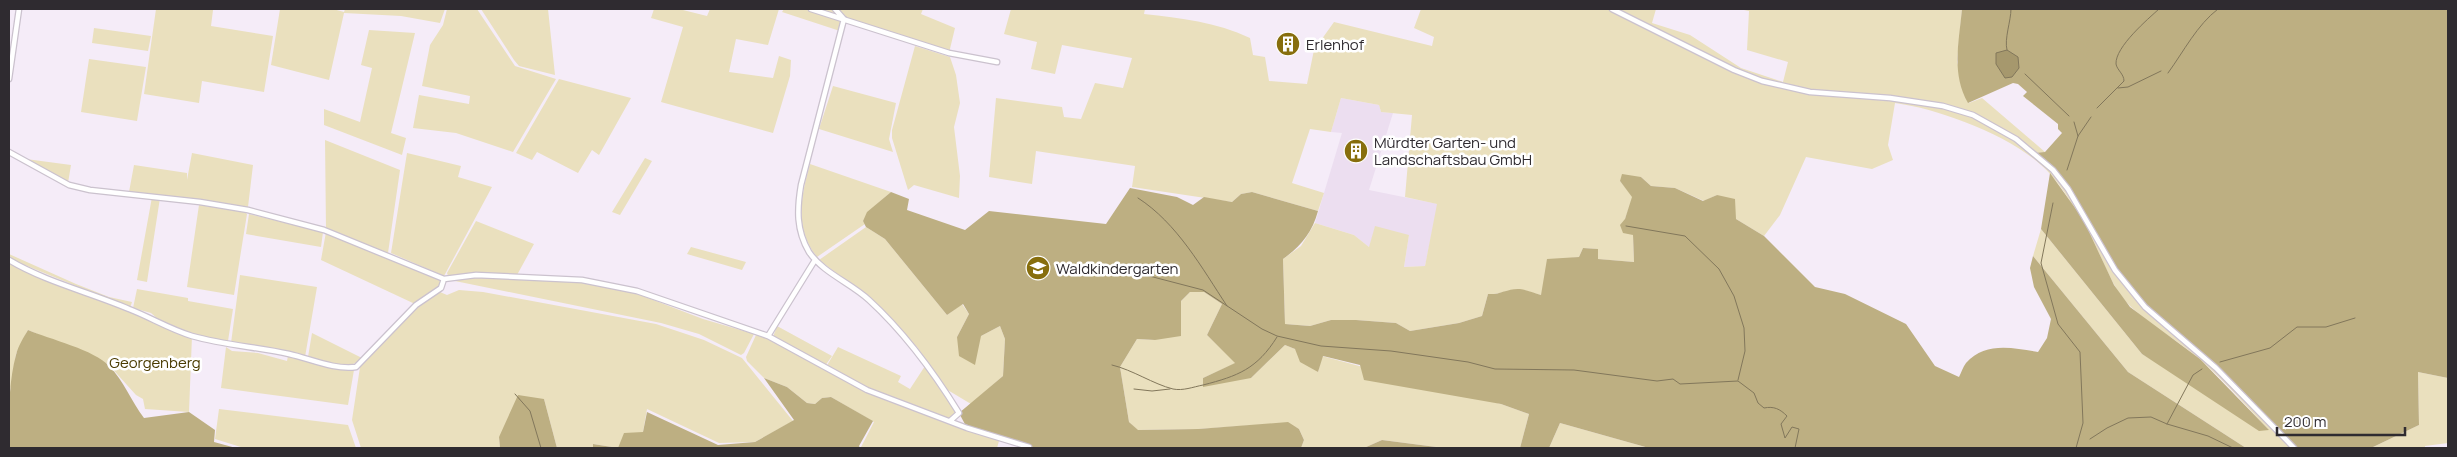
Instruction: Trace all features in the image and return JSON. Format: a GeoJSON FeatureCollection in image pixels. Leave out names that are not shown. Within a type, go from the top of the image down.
{"type":"FeatureCollection","features":[{"type":"Feature","properties":{"kind":"street"},"geometry":{"type":"LineString","coordinates":[[9,79],[19,9]]}},
{"type":"Feature","properties":{"kind":"street"},"geometry":{"type":"LineString","coordinates":[[811,9],[949,53],[997,62]]}},
{"type":"Feature","properties":{"kind":"street"},"geometry":{"type":"LineString","coordinates":[[835,9],[844,19]]}},
{"type":"Feature","properties":{"kind":"street"},"geometry":{"type":"LineString","coordinates":[[1612,9],[1734,70],[1762,81],[1810,92],[1890,98],[1942,106],[1973,115],[2016,139],[2053,170],[2068,189],[2115,270],[2145,308],[2216,368],[2294,448]]}},
{"type":"Feature","properties":{"kind":"street"},"geometry":{"type":"LineString","coordinates":[[844,19],[801,185],[797,208],[799,227],[815,260],[867,298],[915,347],[959,414],[950,421]]}},
{"type":"Feature","properties":{"kind":"street"},"geometry":{"type":"LineString","coordinates":[[9,152],[69,185],[90,190],[200,202],[277,218],[324,230],[444,279],[476,275],[582,280],[637,291],[768,336],[858,386],[950,421],[1029,447]]}},
{"type":"Feature","properties":{"kind":"street"},"geometry":{"type":"LineString","coordinates":[[9,260],[73,288],[131,309],[162,326],[184,334],[224,344],[288,354],[343,368],[356,367],[416,305],[441,288],[444,279]]}},
{"type":"Feature","properties":{"kind":"street"},"geometry":{"type":"LineString","coordinates":[[768,336],[815,260]]}},
{"type":"Feature","properties":{"kind":"shaded area"},"geometry":{"type":"Polygon","coordinates":[[[1962,9],[2448,9],[2448,378],[2418,372],[2419,425],[2371,448],[2294,448],[2245,396],[2130,290],[2068,189],[2034,153],[2045,152],[2062,133],[2058,129],[2058,124],[2023,96],[2027,92],[2018,84],[2013,83],[1968,103],[1959,80],[1958,69],[1958,45],[1962,9]]]}},
{"type":"Feature","properties":{"kind":"shaded area"},"geometry":{"type":"Polygon","coordinates":[[[2007,50],[2018,57],[2019,68],[2012,77],[2005,78],[1996,64],[1996,53],[2007,50]]]}},
{"type":"Feature","properties":{"kind":"shaded area"},"geometry":{"type":"Polygon","coordinates":[[[1341,98],[1379,105],[1381,112],[1393,113],[1369,190],[1438,204],[1425,266],[1404,267],[1409,235],[1369,247],[1354,235],[1315,223],[1342,133],[1331,132],[1341,98]]]}},
{"type":"Feature","properties":{"kind":"shaded area"},"geometry":{"type":"Polygon","coordinates":[[[2050,173],[2083,219],[2114,285],[2130,307],[2200,359],[2269,430],[2259,431],[2142,354],[2041,229],[2050,173]]]}},
{"type":"Feature","properties":{"kind":"shaded area"},"geometry":{"type":"Polygon","coordinates":[[[1622,174],[1641,177],[1651,186],[1675,188],[1703,201],[1717,195],[1735,199],[1736,219],[1764,236],[1815,287],[1845,294],[1906,324],[1935,366],[1959,377],[1966,363],[1982,351],[2010,348],[2038,352],[2047,338],[2051,319],[2034,287],[2030,268],[2033,256],[2128,372],[2246,448],[1649,448],[1560,423],[1549,448],[1520,448],[1529,414],[1501,404],[1364,380],[1360,365],[1323,356],[1318,372],[1300,362],[1295,349],[1285,345],[1251,378],[1203,387],[1203,378],[1235,363],[1207,335],[1222,304],[1204,292],[1190,292],[1181,301],[1181,336],[1155,340],[1137,339],[1120,367],[1129,422],[1138,430],[1198,429],[1288,422],[1299,429],[1304,440],[1301,448],[1029,448],[967,428],[959,413],[1003,376],[1005,339],[1000,326],[981,336],[975,365],[959,356],[957,337],[969,314],[963,304],[947,315],[885,239],[866,227],[863,221],[867,212],[891,192],[909,199],[907,210],[965,230],[989,211],[1106,224],[1130,188],[1177,197],[1193,205],[1204,197],[1232,202],[1241,194],[1252,192],[1318,211],[1313,226],[1305,238],[1283,259],[1285,324],[1310,326],[1331,320],[1356,320],[1396,323],[1410,331],[1459,323],[1482,316],[1488,294],[1520,289],[1541,295],[1547,259],[1579,257],[1583,248],[1598,249],[1598,259],[1634,262],[1633,235],[1623,233],[1620,225],[1625,219],[1632,197],[1620,181],[1622,174]]]}},
{"type":"Feature","properties":{"kind":"shaded area"},"geometry":{"type":"Polygon","coordinates":[[[28,330],[83,350],[102,360],[119,378],[144,418],[189,412],[215,430],[214,442],[236,448],[9,448],[13,366],[21,342],[28,330]]]}},
{"type":"Feature","properties":{"kind":"shaded area"},"geometry":{"type":"Polygon","coordinates":[[[764,378],[787,387],[807,403],[815,404],[822,398],[831,397],[873,421],[859,446],[860,448],[618,448],[624,433],[643,432],[647,412],[718,445],[755,442],[794,420],[764,378]]]}},
{"type":"Feature","properties":{"kind":"shaded area"},"geometry":{"type":"Polygon","coordinates":[[[518,395],[544,399],[557,448],[500,448],[499,437],[518,395]]]}},
{"type":"Feature","properties":{"kind":"shaded area"},"geometry":{"type":"Polygon","coordinates":[[[1382,440],[1444,448],[1364,448],[1382,440]]]}},
{"type":"Feature","properties":{"kind":"shaded area"},"geometry":{"type":"Polygon","coordinates":[[[593,444],[618,448],[593,448],[593,444]]]}},
{"type":"Feature","properties":{"kind":"green space"},"geometry":{"type":"Polygon","coordinates":[[[156,9],[213,10],[211,26],[273,36],[264,92],[202,81],[199,103],[144,94],[156,9]]]}},
{"type":"Feature","properties":{"kind":"green space"},"geometry":{"type":"Polygon","coordinates":[[[280,9],[333,9],[344,12],[345,9],[445,9],[440,23],[401,16],[344,13],[329,80],[271,65],[280,9]]]}},
{"type":"Feature","properties":{"kind":"green space"},"geometry":{"type":"Polygon","coordinates":[[[447,9],[477,9],[515,66],[556,79],[513,152],[456,133],[413,128],[419,95],[469,104],[470,96],[422,86],[430,45],[443,25],[447,9]]]}},
{"type":"Feature","properties":{"kind":"green space"},"geometry":{"type":"Polygon","coordinates":[[[481,9],[548,9],[555,75],[519,66],[481,9]]]}},
{"type":"Feature","properties":{"kind":"green space"},"geometry":{"type":"Polygon","coordinates":[[[654,9],[679,9],[707,16],[710,9],[779,9],[768,45],[736,39],[729,72],[773,78],[779,56],[791,60],[790,76],[773,133],[661,102],[683,27],[651,18],[654,9]]]}},
{"type":"Feature","properties":{"kind":"green space"},"geometry":{"type":"Polygon","coordinates":[[[784,9],[804,9],[840,20],[840,31],[782,12],[784,9]]]}},
{"type":"Feature","properties":{"kind":"green space"},"geometry":{"type":"Polygon","coordinates":[[[811,9],[923,9],[921,14],[955,28],[949,53],[811,9]]]}},
{"type":"Feature","properties":{"kind":"green space"},"geometry":{"type":"Polygon","coordinates":[[[1011,9],[1145,9],[1144,14],[1211,24],[1250,38],[1253,55],[1265,57],[1269,81],[1307,84],[1314,50],[1334,22],[1432,46],[1434,37],[1414,28],[1421,9],[1656,9],[1652,23],[1690,35],[1741,68],[1783,82],[1788,62],[1747,50],[1749,11],[1739,9],[1962,9],[1957,62],[1969,103],[1982,98],[2045,152],[2035,153],[2053,170],[2195,350],[2294,448],[2246,448],[2128,372],[2033,256],[2041,229],[2142,354],[2269,430],[2207,365],[2139,314],[2124,300],[2068,198],[2057,182],[2038,162],[2001,138],[1979,128],[1935,112],[1895,103],[1888,145],[1893,160],[1872,169],[1806,157],[1780,215],[1764,236],[1736,219],[1717,195],[1704,201],[1675,188],[1651,186],[1641,177],[1620,181],[1633,197],[1625,219],[1633,235],[1634,262],[1597,259],[1597,249],[1583,248],[1579,257],[1566,259],[1541,295],[1517,290],[1488,294],[1482,316],[1459,323],[1410,331],[1396,323],[1356,320],[1331,320],[1310,326],[1285,324],[1283,259],[1301,246],[1315,223],[1354,235],[1369,247],[1375,226],[1409,235],[1404,267],[1425,266],[1437,204],[1405,197],[1412,115],[1381,112],[1379,105],[1341,98],[1331,132],[1310,129],[1292,183],[1324,193],[1318,211],[1252,192],[1241,194],[1232,202],[1132,187],[1135,166],[1036,151],[1032,184],[989,177],[996,98],[1062,107],[1064,117],[1081,119],[1095,83],[1123,88],[1132,58],[1062,45],[1055,74],[1031,69],[1037,42],[1004,34],[1011,9]]]}},
{"type":"Feature","properties":{"kind":"green space"},"geometry":{"type":"Polygon","coordinates":[[[94,28],[151,36],[148,51],[92,43],[94,28]]]}},
{"type":"Feature","properties":{"kind":"green space"},"geometry":{"type":"Polygon","coordinates":[[[369,30],[415,33],[391,133],[406,138],[402,155],[324,125],[324,109],[360,122],[372,68],[361,65],[369,30]]]}},
{"type":"Feature","properties":{"kind":"green space"},"geometry":{"type":"Polygon","coordinates":[[[915,46],[950,57],[956,75],[960,103],[954,127],[960,176],[959,198],[914,185],[908,190],[892,138],[892,130],[915,46]]]}},
{"type":"Feature","properties":{"kind":"green space"},"geometry":{"type":"Polygon","coordinates":[[[89,59],[146,67],[137,121],[81,112],[89,59]]]}},
{"type":"Feature","properties":{"kind":"green space"},"geometry":{"type":"Polygon","coordinates":[[[559,79],[631,98],[599,155],[592,150],[578,173],[537,152],[532,160],[516,153],[559,79]]]}},
{"type":"Feature","properties":{"kind":"green space"},"geometry":{"type":"Polygon","coordinates":[[[833,86],[896,103],[889,139],[893,152],[819,129],[833,86]]]}},
{"type":"Feature","properties":{"kind":"green space"},"geometry":{"type":"Polygon","coordinates":[[[325,140],[400,170],[388,253],[326,230],[325,140]]]}},
{"type":"Feature","properties":{"kind":"green space"},"geometry":{"type":"Polygon","coordinates":[[[192,153],[253,165],[248,207],[129,192],[134,165],[187,173],[187,180],[192,153]]]}},
{"type":"Feature","properties":{"kind":"green space"},"geometry":{"type":"Polygon","coordinates":[[[407,153],[461,166],[458,177],[492,187],[444,276],[391,253],[407,153]]]}},
{"type":"Feature","properties":{"kind":"green space"},"geometry":{"type":"Polygon","coordinates":[[[645,158],[652,161],[620,215],[612,212],[645,158]]]}},
{"type":"Feature","properties":{"kind":"green space"},"geometry":{"type":"Polygon","coordinates":[[[26,159],[71,165],[68,183],[26,159]]]}},
{"type":"Feature","properties":{"kind":"green space"},"geometry":{"type":"Polygon","coordinates":[[[810,164],[891,192],[868,212],[863,221],[865,224],[817,257],[805,235],[802,224],[802,200],[810,164]]]}},
{"type":"Feature","properties":{"kind":"green space"},"geometry":{"type":"Polygon","coordinates":[[[152,197],[160,198],[147,282],[137,280],[152,197]]]}},
{"type":"Feature","properties":{"kind":"green space"},"geometry":{"type":"Polygon","coordinates":[[[199,205],[245,212],[247,214],[234,295],[187,287],[199,205]]]}},
{"type":"Feature","properties":{"kind":"green space"},"geometry":{"type":"Polygon","coordinates":[[[249,214],[323,232],[321,247],[246,234],[249,214]]]}},
{"type":"Feature","properties":{"kind":"green space"},"geometry":{"type":"Polygon","coordinates":[[[476,221],[534,244],[517,275],[448,276],[447,273],[476,221]]]}},
{"type":"Feature","properties":{"kind":"green space"},"geometry":{"type":"Polygon","coordinates":[[[866,227],[885,239],[947,315],[962,304],[969,314],[957,337],[981,336],[1000,326],[1005,339],[1003,376],[971,404],[946,389],[917,347],[868,297],[819,260],[866,227]]]}},
{"type":"Feature","properties":{"kind":"green space"},"geometry":{"type":"Polygon","coordinates":[[[326,232],[441,280],[439,286],[415,304],[321,260],[326,232]]]}},
{"type":"Feature","properties":{"kind":"green space"},"geometry":{"type":"Polygon","coordinates":[[[691,247],[746,262],[742,270],[687,254],[691,247]]]}},
{"type":"Feature","properties":{"kind":"green space"},"geometry":{"type":"Polygon","coordinates":[[[9,254],[109,297],[132,302],[130,308],[10,259],[9,254]]]}},
{"type":"Feature","properties":{"kind":"green space","name":"Georgenberg"},"geometry":{"type":"Polygon","coordinates":[[[9,260],[192,335],[159,320],[151,313],[133,308],[137,289],[188,298],[188,301],[233,309],[228,341],[225,343],[192,336],[189,412],[145,409],[143,399],[136,395],[108,364],[28,330],[16,354],[13,382],[9,391],[9,260]]]}},
{"type":"Feature","properties":{"kind":"green space"},"geometry":{"type":"Polygon","coordinates":[[[240,275],[317,287],[305,357],[231,343],[240,275]]]}},
{"type":"Feature","properties":{"kind":"green space"},"geometry":{"type":"Polygon","coordinates":[[[477,277],[584,282],[635,293],[703,319],[754,334],[741,355],[699,334],[661,323],[450,280],[477,277]]]}},
{"type":"Feature","properties":{"kind":"green space"},"geometry":{"type":"Polygon","coordinates":[[[459,290],[483,292],[656,324],[704,340],[742,358],[793,421],[755,442],[719,443],[647,409],[643,432],[618,448],[593,444],[593,448],[557,448],[544,399],[499,437],[500,448],[361,448],[352,420],[360,367],[417,305],[440,292],[447,295],[459,290]]]}},
{"type":"Feature","properties":{"kind":"green space"},"geometry":{"type":"Polygon","coordinates":[[[1190,292],[1204,292],[1222,304],[1207,335],[1236,363],[1203,378],[1251,378],[1285,345],[1295,349],[1318,372],[1322,356],[1501,404],[1529,414],[1520,448],[1444,448],[1382,440],[1364,448],[1301,448],[1304,440],[1299,429],[1288,423],[1198,429],[1137,430],[1129,422],[1120,367],[1137,339],[1155,340],[1181,301],[1190,292]]]}},
{"type":"Feature","properties":{"kind":"green space"},"geometry":{"type":"Polygon","coordinates":[[[777,326],[832,356],[825,366],[773,337],[777,326]]]}},
{"type":"Feature","properties":{"kind":"green space"},"geometry":{"type":"Polygon","coordinates":[[[312,333],[362,358],[356,363],[343,366],[329,364],[308,357],[312,333]]]}},
{"type":"Feature","properties":{"kind":"green space"},"geometry":{"type":"Polygon","coordinates":[[[756,335],[767,338],[855,386],[999,441],[997,448],[861,447],[874,422],[831,397],[822,398],[815,404],[807,403],[787,387],[764,378],[747,361],[746,357],[756,335]]]}},
{"type":"Feature","properties":{"kind":"green space"},"geometry":{"type":"Polygon","coordinates":[[[226,347],[232,351],[258,353],[287,361],[288,356],[338,369],[354,370],[348,405],[221,388],[226,347]]]}},
{"type":"Feature","properties":{"kind":"green space"},"geometry":{"type":"Polygon","coordinates":[[[838,347],[901,376],[898,382],[910,389],[925,366],[956,412],[948,419],[860,386],[826,367],[838,347]]]}},
{"type":"Feature","properties":{"kind":"green space"},"geometry":{"type":"Polygon","coordinates":[[[2418,372],[2448,378],[2448,443],[2425,446],[2425,448],[2371,448],[2419,425],[2418,372]]]}},
{"type":"Feature","properties":{"kind":"green space"},"geometry":{"type":"Polygon","coordinates":[[[219,409],[348,425],[356,448],[244,448],[215,439],[219,409]]]}},
{"type":"Feature","properties":{"kind":"green space"},"geometry":{"type":"Polygon","coordinates":[[[1560,423],[1649,448],[1549,448],[1560,423]]]}},
{"type":"Feature","properties":{"kind":"waterway"},"geometry":{"type":"LineString","coordinates":[[2007,50],[2006,41],[2011,9]]}},
{"type":"Feature","properties":{"kind":"waterway"},"geometry":{"type":"LineString","coordinates":[[2097,108],[2124,81],[2116,64],[2117,57],[2126,42],[2159,9]]}},
{"type":"Feature","properties":{"kind":"waterway"},"geometry":{"type":"LineString","coordinates":[[2168,73],[2197,30],[2218,9]]}},
{"type":"Feature","properties":{"kind":"waterway"},"geometry":{"type":"LineString","coordinates":[[2118,88],[2128,87],[2161,71]]}},
{"type":"Feature","properties":{"kind":"waterway"},"geometry":{"type":"LineString","coordinates":[[2025,74],[2069,116]]}},
{"type":"Feature","properties":{"kind":"waterway"},"geometry":{"type":"LineString","coordinates":[[2067,170],[2078,136],[2091,117]]}},
{"type":"Feature","properties":{"kind":"waterway"},"geometry":{"type":"LineString","coordinates":[[2074,122],[2078,136]]}},
{"type":"Feature","properties":{"kind":"waterway"},"geometry":{"type":"LineString","coordinates":[[1138,198],[1152,208],[1177,233],[1227,306]]}},
{"type":"Feature","properties":{"kind":"waterway"},"geometry":{"type":"LineString","coordinates":[[2053,203],[2041,263],[2058,324],[2080,352],[2083,423],[2076,448]]}},
{"type":"Feature","properties":{"kind":"waterway"},"geometry":{"type":"LineString","coordinates":[[1626,226],[1685,236],[1719,269],[1734,296],[1744,328],[1745,351],[1738,380]]}},
{"type":"Feature","properties":{"kind":"waterway"},"geometry":{"type":"LineString","coordinates":[[1107,265],[1203,290],[1262,329],[1277,336],[1321,346],[1391,351],[1468,362],[1495,369],[1574,370],[1657,381],[1673,379],[1680,384],[1738,381],[1754,393],[1758,403],[1764,408],[1771,407],[1777,409],[1787,416],[1781,424],[1785,438],[1792,427],[1799,429],[1795,448]]}},
{"type":"Feature","properties":{"kind":"waterway"},"geometry":{"type":"LineString","coordinates":[[2220,362],[2270,348],[2297,327],[2326,327],[2355,318]]}},
{"type":"Feature","properties":{"kind":"waterway"},"geometry":{"type":"LineString","coordinates":[[1112,365],[1128,370],[1165,387],[1184,389],[1227,378],[1246,370],[1262,357],[1277,337]]}},
{"type":"Feature","properties":{"kind":"waterway"},"geometry":{"type":"LineString","coordinates":[[2167,424],[2193,375],[2202,369]]}},
{"type":"Feature","properties":{"kind":"waterway"},"geometry":{"type":"LineString","coordinates":[[1134,389],[1152,391],[1170,389]]}},
{"type":"Feature","properties":{"kind":"waterway"},"geometry":{"type":"LineString","coordinates":[[515,394],[530,411],[541,448]]}},
{"type":"Feature","properties":{"kind":"waterway"},"geometry":{"type":"LineString","coordinates":[[2090,439],[2128,418],[2151,417],[2167,424],[2208,436],[2233,448]]}},
{"type":"Feature","properties":{"kind":"place","name":"Erlenhof"},"geometry":{"type":"Point","coordinates":[1288,44]}},
{"type":"Feature","properties":{"kind":"place","name":"Mürdter Garten- und Landschaftsbau GmbH"},"geometry":{"type":"Point","coordinates":[1356,151]}},
{"type":"Feature","properties":{"kind":"place","name":"Waldkindergarten"},"geometry":{"type":"Point","coordinates":[1038,268]}}]}
